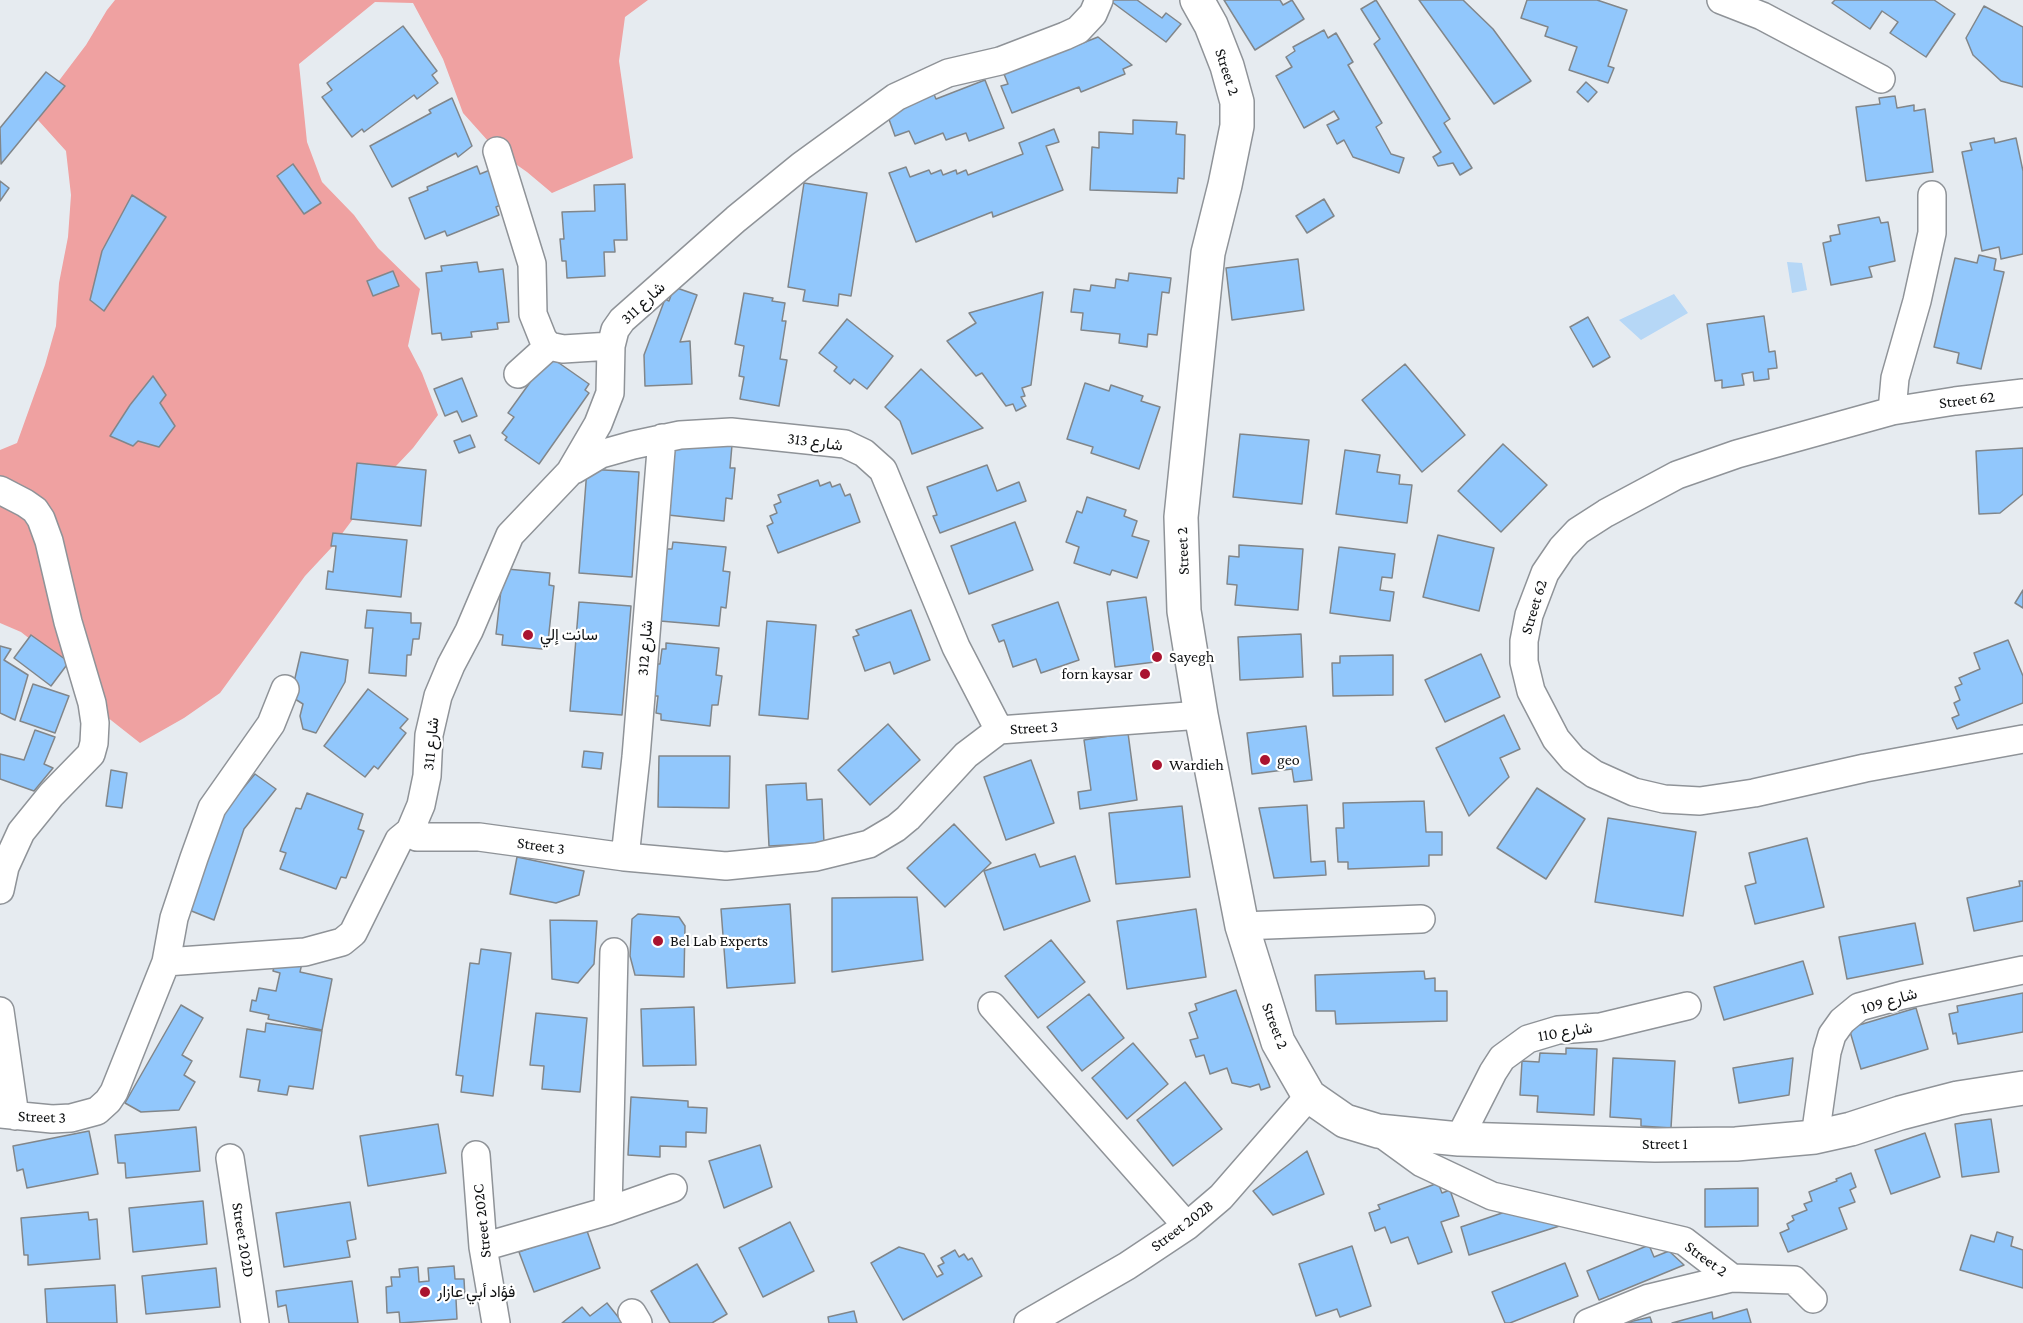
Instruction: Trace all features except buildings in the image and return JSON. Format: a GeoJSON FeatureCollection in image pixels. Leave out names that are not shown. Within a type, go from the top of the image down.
{"type":"FeatureCollection","features":[{"type":"Feature","properties":{"kind":"street","name":"شارع 311"},"geometry":{"type":"LineString","coordinates":[[410,831],[421,805],[428,776],[429,735],[438,696],[510,535],[570,472],[598,424],[610,393],[611,346],[615,330],[622,320],[736,219],[801,166],[896,96],[948,73],[1000,61],[1078,30],[1093,14],[1099,0]]}},
{"type":"Feature","properties":{"kind":"street","name":"Street 2"},"geometry":{"type":"LineString","coordinates":[[1197,0],[1211,25],[1227,66],[1237,102],[1237,126],[1208,253],[1182,517],[1184,611],[1201,715],[1242,926],[1278,1042],[1309,1096]]}},
{"type":"Feature","properties":{"kind":"street"},"geometry":{"type":"LineString","coordinates":[[1721,0],[1762,16],[1881,79]]}},
{"type":"Feature","properties":{"kind":"street"},"geometry":{"type":"LineString","coordinates":[[497,151],[532,264],[533,314],[543,339],[549,346],[562,349],[611,346]]}},
{"type":"Feature","properties":{"kind":"street"},"geometry":{"type":"LineString","coordinates":[[1892,411],[1895,378],[1917,301],[1932,233],[1932,195]]}},
{"type":"Feature","properties":{"kind":"street"},"geometry":{"type":"LineString","coordinates":[[518,374],[549,346]]}},
{"type":"Feature","properties":{"kind":"street","name":"Street 62"},"geometry":{"type":"LineString","coordinates":[[2023,393],[1955,400],[1892,411],[1737,454],[1677,475],[1624,502],[1578,531],[1562,548],[1545,573],[1529,615],[1524,640],[1524,662],[1531,691],[1556,739],[1573,759],[1594,774],[1634,792],[1664,799],[1700,801],[1754,793],[1876,766],[2023,739]]}},
{"type":"Feature","properties":{"kind":"street","name":"شارع 313"},"geometry":{"type":"LineString","coordinates":[[570,472],[602,454],[662,438],[731,432],[845,444],[864,453],[883,470],[956,647],[999,730]]}},
{"type":"Feature","properties":{"kind":"street","name":"شارع 312"},"geometry":{"type":"LineString","coordinates":[[625,857],[637,745],[662,438]]}},
{"type":"Feature","properties":{"kind":"street"},"geometry":{"type":"LineString","coordinates":[[0,490],[25,503],[42,519],[50,541],[68,621],[92,703],[95,723],[91,754],[51,795],[21,832],[5,867],[0,890]]}},
{"type":"Feature","properties":{"kind":"street","name":"Street 3"},"geometry":{"type":"LineString","coordinates":[[8,1115],[71,1118],[96,1111],[108,1101],[114,1092],[166,962],[174,918],[213,808],[271,724],[285,689]]}},
{"type":"Feature","properties":{"kind":"street","name":"Street 3"},"geometry":{"type":"LineString","coordinates":[[410,831],[417,837],[479,837],[625,857],[726,866],[816,857],[869,844],[884,836],[908,818],[966,755],[999,730],[1201,715]]}},
{"type":"Feature","properties":{"kind":"street"},"geometry":{"type":"LineString","coordinates":[[166,962],[305,952],[342,942],[352,933],[399,840],[410,831]]}},
{"type":"Feature","properties":{"kind":"street"},"geometry":{"type":"LineString","coordinates":[[1242,926],[1421,919]]}},
{"type":"Feature","properties":{"kind":"street"},"geometry":{"type":"LineString","coordinates":[[608,1211],[614,952]]}},
{"type":"Feature","properties":{"kind":"street","name":"شارع 109"},"geometry":{"type":"LineString","coordinates":[[1815,1137],[1827,1052],[1832,1035],[1842,1021],[1859,1007],[1903,995],[2023,970]]}},
{"type":"Feature","properties":{"kind":"street"},"geometry":{"type":"LineString","coordinates":[[992,1006],[1187,1226]]}},
{"type":"Feature","properties":{"kind":"street","name":"شارع 110"},"geometry":{"type":"LineString","coordinates":[[1459,1139],[1502,1058],[1528,1039],[1558,1030],[1600,1027],[1688,1006]]}},
{"type":"Feature","properties":{"kind":"street"},"geometry":{"type":"LineString","coordinates":[[0,1011],[8,1115]]}},
{"type":"Feature","properties":{"kind":"street","name":"Street 1"},"geometry":{"type":"LineString","coordinates":[[1309,1096],[1345,1121],[1378,1131],[1459,1139],[1655,1145],[1736,1143],[1815,1137],[1958,1098],[2023,1088]]}},
{"type":"Feature","properties":{"kind":"street","name":"Street 202B"},"geometry":{"type":"LineString","coordinates":[[1028,1323],[1127,1266],[1187,1226],[1221,1197],[1309,1096]]}},
{"type":"Feature","properties":{"kind":"street","name":"Street 2"},"geometry":{"type":"LineString","coordinates":[[1378,1131],[1422,1163],[1492,1196],[1684,1241],[1732,1278]]}},
{"type":"Feature","properties":{"kind":"street","name":"Street 202C"},"geometry":{"type":"LineString","coordinates":[[476,1155],[483,1247],[496,1323]]}},
{"type":"Feature","properties":{"kind":"street","name":"Street 202D"},"geometry":{"type":"LineString","coordinates":[[230,1158],[255,1323]]}},
{"type":"Feature","properties":{"kind":"street"},"geometry":{"type":"LineString","coordinates":[[483,1247],[608,1211],[673,1188]]}},
{"type":"Feature","properties":{"kind":"street","name":"Street 2"},"geometry":{"type":"LineString","coordinates":[[1588,1323],[1649,1298],[1732,1278],[1794,1280],[1813,1299]]}},
{"type":"Feature","properties":{"kind":"shaded area"},"geometry":{"type":"Polygon","coordinates":[[[115,0],[648,0],[625,17],[619,61],[633,158],[552,193],[497,151],[463,113],[443,59],[413,3],[375,2],[299,64],[307,142],[322,182],[354,215],[378,248],[420,289],[408,346],[422,373],[438,415],[413,448],[380,483],[332,547],[305,576],[220,693],[184,718],[140,743],[107,717],[88,679],[54,658],[21,632],[0,623],[0,450],[17,443],[45,365],[56,326],[59,283],[68,237],[71,195],[66,151],[38,120],[58,82],[86,45],[115,0]]]}},
{"type":"Feature","properties":{"kind":"water"},"geometry":{"type":"Polygon","coordinates":[[[1787,262],[1802,263],[1807,290],[1792,293],[1787,262]]]}},
{"type":"Feature","properties":{"kind":"water"},"geometry":{"type":"Polygon","coordinates":[[[1674,294],[1688,313],[1641,340],[1619,320],[1674,294]]]}},
{"type":"Feature","properties":{"kind":"place","name":"سانت إلي"},"geometry":{"type":"Point","coordinates":[528,635]}},
{"type":"Feature","properties":{"kind":"place","name":"Sayegh"},"geometry":{"type":"Point","coordinates":[1157,657]}},
{"type":"Feature","properties":{"kind":"place","name":"forn kaysar"},"geometry":{"type":"Point","coordinates":[1145,674]}},
{"type":"Feature","properties":{"kind":"place","name":"geo"},"geometry":{"type":"Point","coordinates":[1265,760]}},
{"type":"Feature","properties":{"kind":"place","name":"Wardieh"},"geometry":{"type":"Point","coordinates":[1157,765]}},
{"type":"Feature","properties":{"kind":"place","name":"Bel Lab Experts"},"geometry":{"type":"Point","coordinates":[658,941]}},
{"type":"Feature","properties":{"kind":"place","name":"فؤاد أبي عازار"},"geometry":{"type":"Point","coordinates":[425,1292]}}]}
